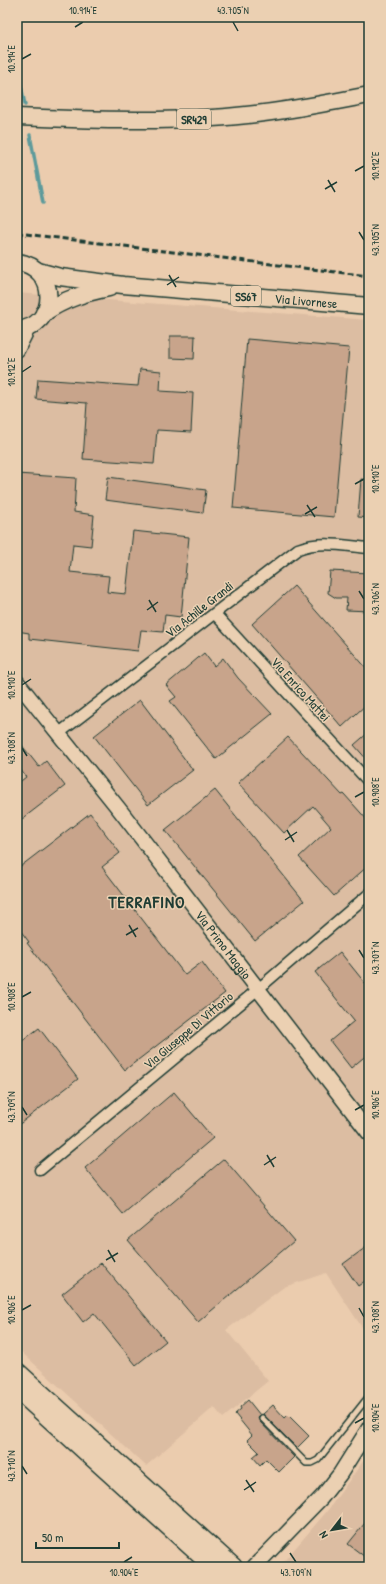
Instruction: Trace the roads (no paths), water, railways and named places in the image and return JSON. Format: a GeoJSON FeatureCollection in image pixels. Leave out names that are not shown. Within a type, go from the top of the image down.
{"type":"FeatureCollection","features":[{"type":"Feature","properties":{"kind":"highway"},"geometry":{"type":"LineString","coordinates":[[17,1372],[233,1567]]}},
{"type":"Feature","properties":{"kind":"highway"},"geometry":{"type":"LineString","coordinates":[[17,1389],[214,1567]]}},
{"type":"Feature","properties":{"kind":"main road","name":"SR429"},"geometry":{"type":"LineString","coordinates":[[17,118],[98,120],[214,118],[292,108],[369,95]]}},
{"type":"Feature","properties":{"kind":"main road","name":"Via Livornese"},"geometry":{"type":"LineString","coordinates":[[17,262],[32,266],[38,271],[60,277],[123,285],[369,306]]}},
{"type":"Feature","properties":{"kind":"main road"},"geometry":{"type":"LineString","coordinates":[[38,271],[43,278],[48,292],[48,304],[44,313]]}},
{"type":"Feature","properties":{"kind":"main road","name":"Via Livornese"},"geometry":{"type":"LineString","coordinates":[[23,329],[39,321],[44,313],[63,301],[76,296],[123,285]]}},
{"type":"Feature","properties":{"kind":"main road"},"geometry":{"type":"LineString","coordinates":[[17,350],[23,329]]}},
{"type":"Feature","properties":{"kind":"main road","name":"Via Primo Maggio"},"geometry":{"type":"LineString","coordinates":[[17,682],[119,809],[257,990],[369,1133]]}},
{"type":"Feature","properties":{"kind":"main road"},"geometry":{"type":"LineString","coordinates":[[257,1564],[302,1519],[328,1490],[346,1465],[369,1428]]}},
{"type":"Feature","properties":{"kind":"street","name":"Via Achille Grandi"},"geometry":{"type":"LineString","coordinates":[[58,734],[298,549],[305,546],[322,544],[369,548]]}},
{"type":"Feature","properties":{"kind":"street","name":"Via Enrico Mattei"},"geometry":{"type":"LineString","coordinates":[[215,614],[369,782]]}},
{"type":"Feature","properties":{"kind":"street","name":"Via Giuseppe Di Vittorio"},"geometry":{"type":"LineString","coordinates":[[40,1170],[257,990],[369,894]]}},
{"type":"Feature","properties":{"kind":"lane"},"geometry":{"type":"LineString","coordinates":[[262,1418],[306,1463],[312,1464],[318,1460],[369,1396]]}},
{"type":"Feature","properties":{"kind":"waterway"},"geometry":{"type":"LineString","coordinates":[[17,66],[25,105]]}},
{"type":"Feature","properties":{"kind":"waterway"},"geometry":{"type":"LineString","coordinates":[[30,135],[43,203]]}},
{"type":"Feature","properties":{"kind":"railway"},"geometry":{"type":"LineString","coordinates":[[17,233],[369,276]]}},
{"type":"Feature","properties":{"kind":"railway"},"geometry":{"type":"LineString","coordinates":[[17,1560],[23,1567]]}},
{"type":"Feature","properties":{"kind":"district","name":"TERRAFINO"},"geometry":{"type":"Point","coordinates":[147,901]}}]}
